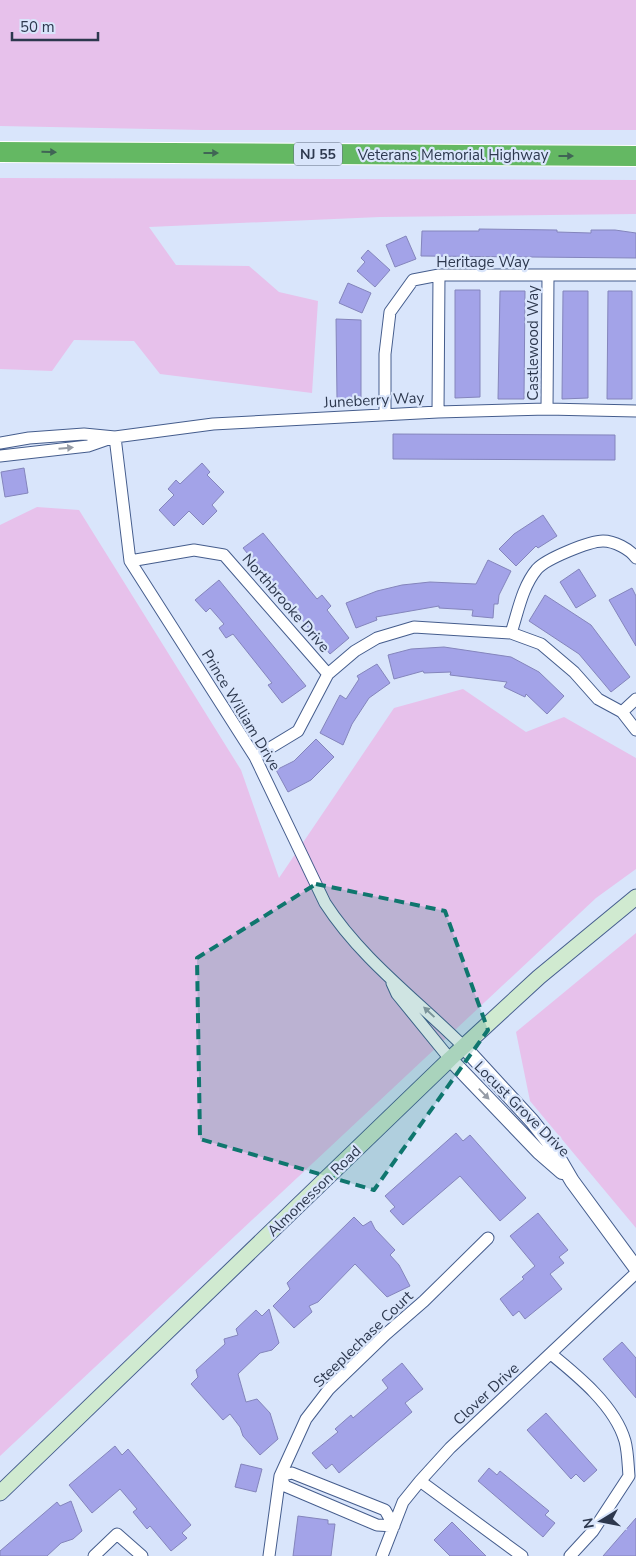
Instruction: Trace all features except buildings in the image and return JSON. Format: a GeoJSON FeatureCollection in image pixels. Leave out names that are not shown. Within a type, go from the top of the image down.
{"type":"FeatureCollection","features":[{"type":"Feature","properties":{"kind":"highway","name":"Veterans Memorial Highway"},"geometry":{"type":"LineString","coordinates":[[0,152],[636,156]]}},
{"type":"Feature","properties":{"kind":"main road","name":"Almonesson Road"},"geometry":{"type":"LineString","coordinates":[[0,1493],[450,1059],[539,977],[636,897]]}},
{"type":"Feature","properties":{"kind":"street","name":"Heritage Way"},"geometry":{"type":"LineString","coordinates":[[385,414],[385,354],[390,312],[413,280],[439,275],[636,275]]}},
{"type":"Feature","properties":{"kind":"street"},"geometry":{"type":"LineString","coordinates":[[438,412],[439,275]]}},
{"type":"Feature","properties":{"kind":"street","name":"Castlewood Way"},"geometry":{"type":"LineString","coordinates":[[547,409],[548,276]]}},
{"type":"Feature","properties":{"kind":"street","name":"Juneberry Way"},"geometry":{"type":"LineString","coordinates":[[0,443],[29,438],[84,434],[115,436],[213,424],[385,414],[547,409],[636,411]]}},
{"type":"Feature","properties":{"kind":"street","name":"Juneberry Way"},"geometry":{"type":"LineString","coordinates":[[0,456],[30,451],[88,446],[115,436]]}},
{"type":"Feature","properties":{"kind":"street","name":"Prince William Drive"},"geometry":{"type":"LineString","coordinates":[[115,436],[130,561],[255,757],[325,903],[337,921],[391,979],[464,1046]]}},
{"type":"Feature","properties":{"kind":"street"},"geometry":{"type":"LineString","coordinates":[[29,438],[30,451]]}},
{"type":"Feature","properties":{"kind":"street"},"geometry":{"type":"LineString","coordinates":[[511,633],[526,587],[538,568],[574,548],[604,541],[631,550],[636,558]]}},
{"type":"Feature","properties":{"kind":"street","name":"Northbrooke Drive"},"geometry":{"type":"LineString","coordinates":[[130,561],[194,550],[224,555],[328,674]]}},
{"type":"Feature","properties":{"kind":"street"},"geometry":{"type":"LineString","coordinates":[[255,757],[298,732],[328,674],[355,651],[377,638],[414,627],[511,633],[541,644],[574,672],[598,700],[622,712],[636,730]]}},
{"type":"Feature","properties":{"kind":"street"},"geometry":{"type":"LineString","coordinates":[[622,712],[636,699]]}},
{"type":"Feature","properties":{"kind":"street","name":"Prince William Drive"},"geometry":{"type":"LineString","coordinates":[[391,979],[397,994],[450,1059]]}},
{"type":"Feature","properties":{"kind":"street","name":"Locust Grove Drive"},"geometry":{"type":"LineString","coordinates":[[464,1046],[532,1121],[551,1145],[572,1181],[636,1268]]}},
{"type":"Feature","properties":{"kind":"street","name":"Locust Grove Drive"},"geometry":{"type":"LineString","coordinates":[[450,1059],[539,1152],[572,1181]]}},
{"type":"Feature","properties":{"kind":"street","name":"Steeplechase Court"},"geometry":{"type":"LineString","coordinates":[[270,1556],[280,1476],[306,1419],[329,1389],[386,1334],[424,1301],[488,1238]]}},
{"type":"Feature","properties":{"kind":"street","name":"Clover Drive"},"geometry":{"type":"LineString","coordinates":[[382,1556],[403,1502],[420,1481],[450,1448],[636,1273]]}},
{"type":"Feature","properties":{"kind":"street"},"geometry":{"type":"LineString","coordinates":[[551,1354],[586,1383],[614,1419],[625,1441],[629,1476],[593,1531],[570,1556]]}},
{"type":"Feature","properties":{"kind":"street"},"geometry":{"type":"LineString","coordinates":[[292,1473],[385,1510],[394,1526],[377,1525],[286,1486],[280,1476],[292,1473]]}},
{"type":"Feature","properties":{"kind":"street"},"geometry":{"type":"LineString","coordinates":[[420,1481],[522,1556]]}},
{"type":"Feature","properties":{"kind":"street"},"geometry":{"type":"LineString","coordinates":[[94,1556],[117,1534],[142,1556]]}},
{"type":"Feature","properties":{"kind":"highlighted area"},"geometry":{"type":"Polygon","coordinates":[[[316,884],[445,911],[488,1030],[374,1190],[200,1139],[197,958],[316,884]]]}},
{"type":"Feature","properties":{"kind":"shaded area"},"geometry":{"type":"Polygon","coordinates":[[[0,0],[636,0],[636,130],[202,130],[0,126],[0,0]]]}},
{"type":"Feature","properties":{"kind":"shaded area"},"geometry":{"type":"Polygon","coordinates":[[[0,178],[636,180],[636,214],[380,217],[149,227],[176,265],[249,266],[279,292],[318,301],[312,393],[160,374],[134,341],[74,340],[52,371],[0,369],[0,178]]]}},
{"type":"Feature","properties":{"kind":"shaded area"},"geometry":{"type":"Polygon","coordinates":[[[37,507],[79,510],[241,770],[279,878],[394,708],[463,689],[526,732],[564,717],[636,758],[636,869],[596,898],[0,1456],[0,525],[37,507]]]}},
{"type":"Feature","properties":{"kind":"shaded area"},"geometry":{"type":"Polygon","coordinates":[[[636,933],[636,1228],[530,1101],[516,1032],[636,933]]]}}]}
